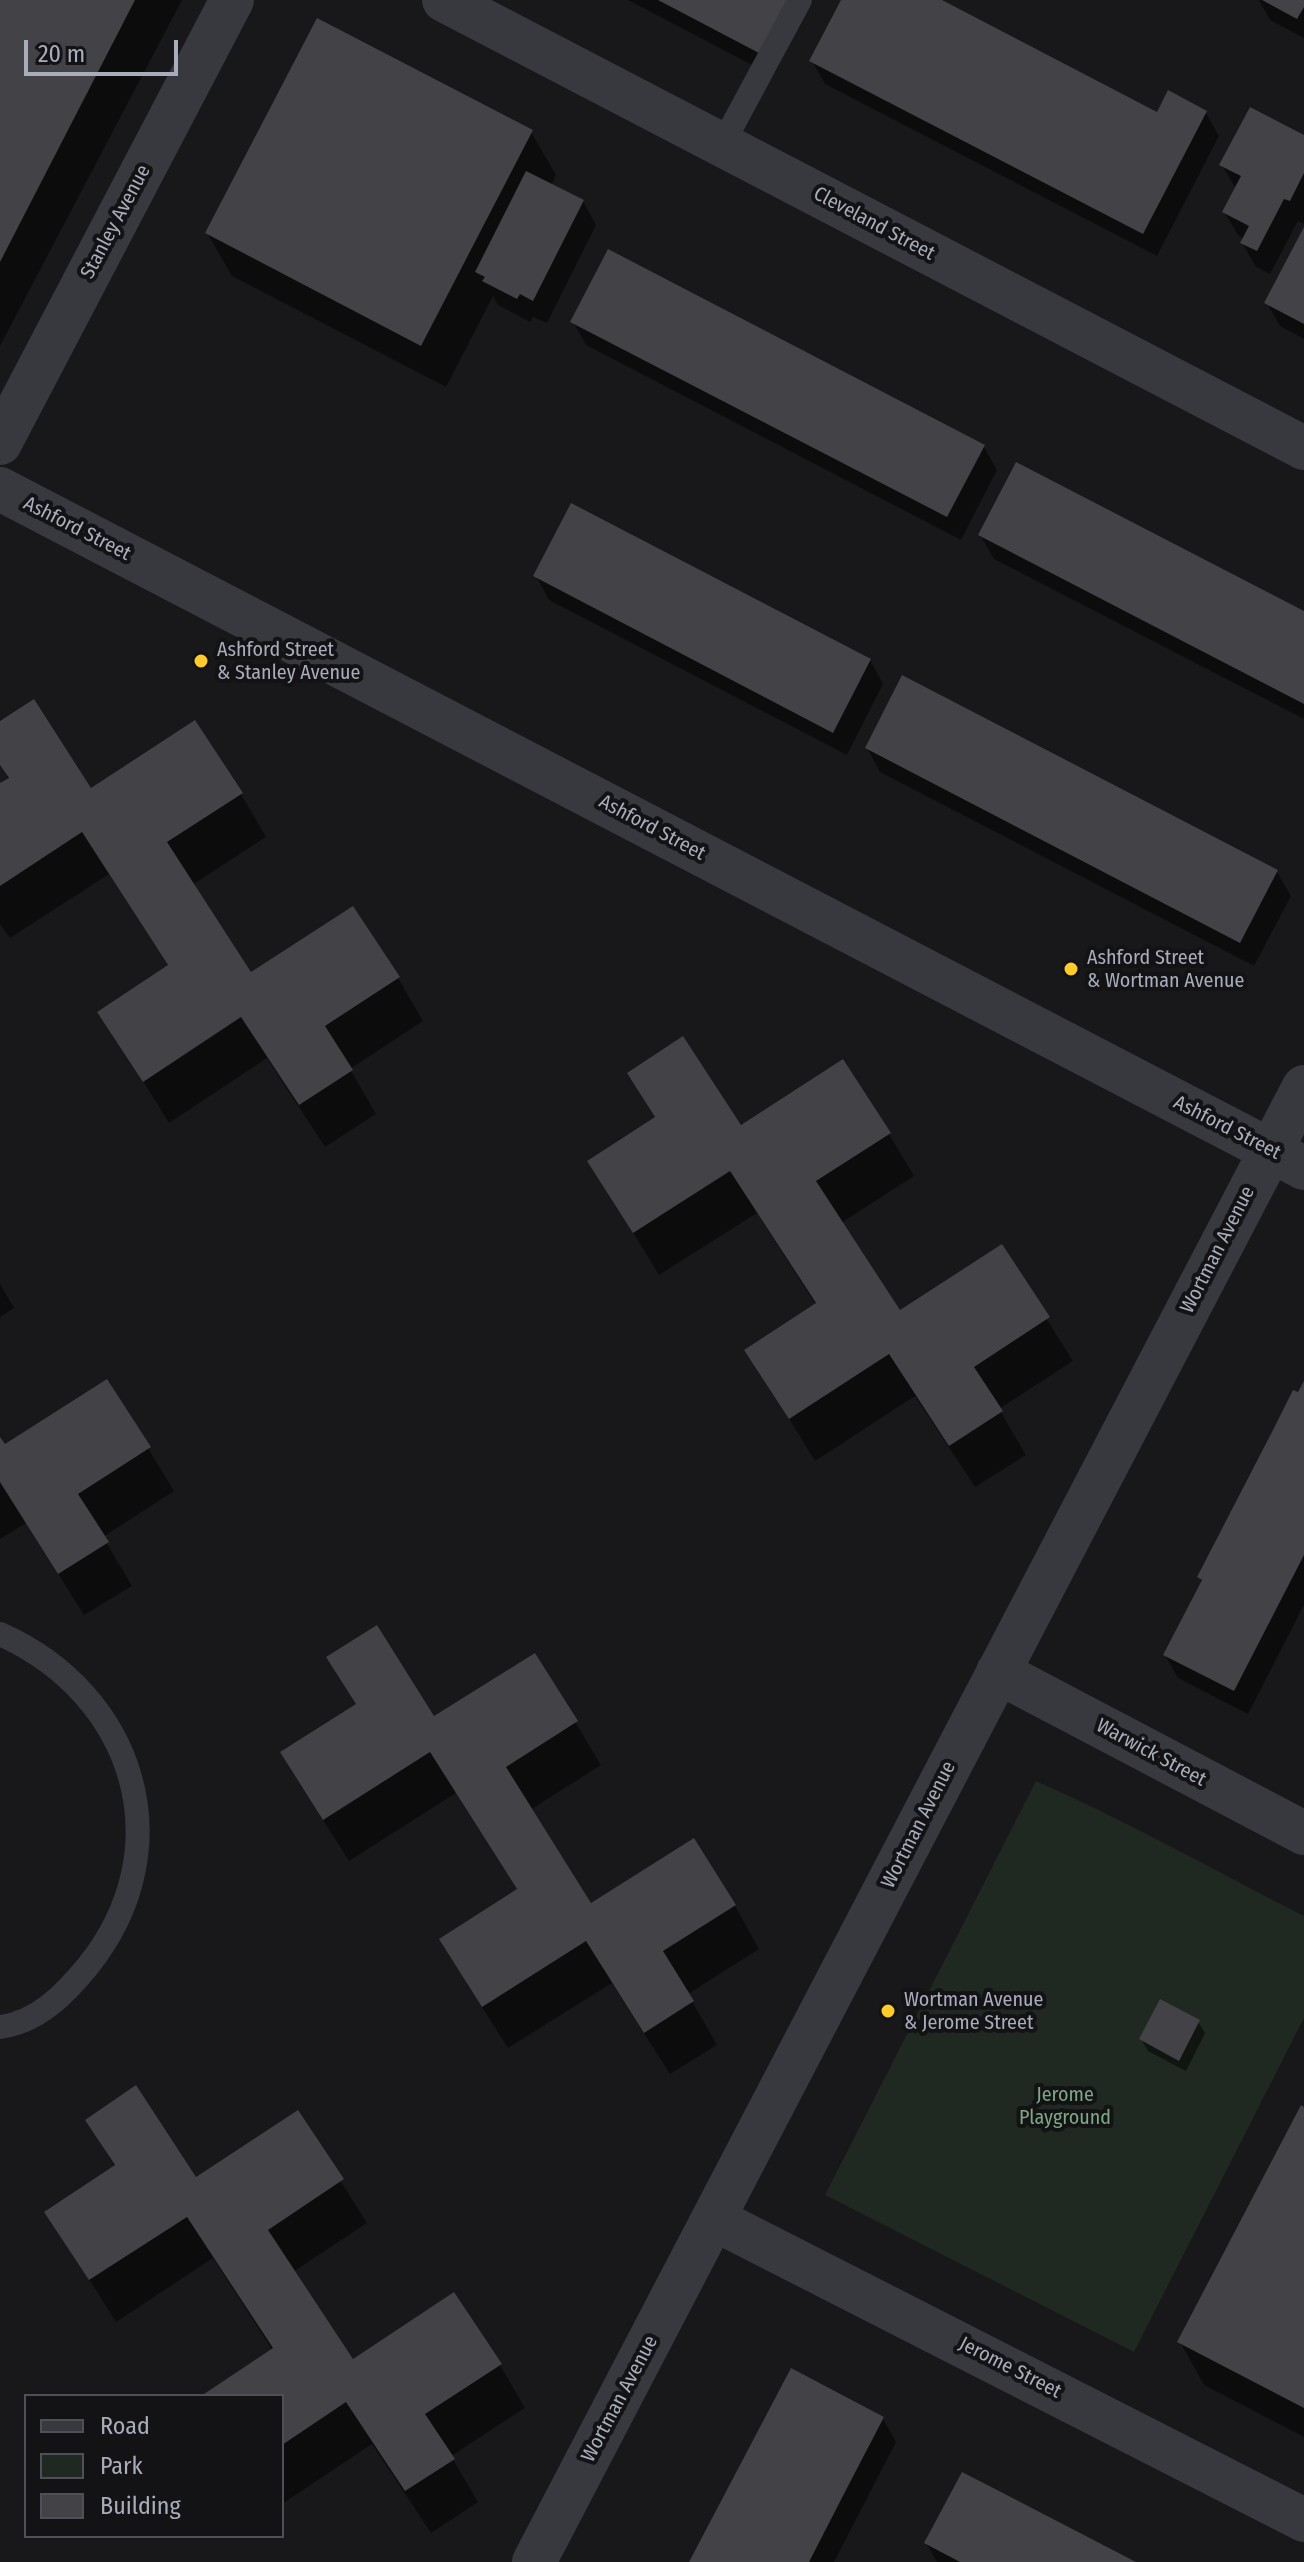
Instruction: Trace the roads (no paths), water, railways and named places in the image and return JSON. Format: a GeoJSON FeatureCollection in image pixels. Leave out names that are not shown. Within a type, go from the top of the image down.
{"type":"FeatureCollection","features":[{"type":"Feature","properties":{"kind":"street","name":"Stanley Avenue"},"geometry":{"type":"LineString","coordinates":[[0,443],[232,0]]}},
{"type":"Feature","properties":{"kind":"street","name":"Cleveland Street"},"geometry":{"type":"LineString","coordinates":[[444,0],[1304,448]]}},
{"type":"Feature","properties":{"kind":"street","name":"Ashford Street"},"geometry":{"type":"LineString","coordinates":[[0,489],[1287,1159]]}},
{"type":"Feature","properties":{"kind":"street","name":"Wortman Avenue"},"geometry":{"type":"LineString","coordinates":[[534,2562],[998,1672],[1287,1159],[1304,1087]]}},
{"type":"Feature","properties":{"kind":"street","name":"Warwick Street"},"geometry":{"type":"LineString","coordinates":[[998,1672],[1304,1833]]}},
{"type":"Feature","properties":{"kind":"street","name":"Jerome Street"},"geometry":{"type":"LineString","coordinates":[[714,2219],[1304,2520]]}},
{"type":"Feature","properties":{"kind":"lane"},"geometry":{"type":"LineString","coordinates":[[722,145],[800,0]]}},
{"type":"Feature","properties":{"kind":"lane"},"geometry":{"type":"LineString","coordinates":[[0,1634],[35,1651],[63,1672],[99,1711],[119,1744],[133,1780],[138,1845],[126,1905],[95,1957],[49,2006],[32,2017],[0,2027]]}},
{"type":"Feature","properties":{"kind":"place","name":"Ashford Street & Stanley Avenue"},"geometry":{"type":"Point","coordinates":[201,661]}},
{"type":"Feature","properties":{"kind":"place","name":"Ashford Street & Wortman Avenue"},"geometry":{"type":"Point","coordinates":[1071,969]}},
{"type":"Feature","properties":{"kind":"place","name":"Wortman Avenue & Jerome Street"},"geometry":{"type":"Point","coordinates":[888,2011]}},
{"type":"Feature","properties":{"kind":"park label","name":"Jerome Playground"},"geometry":{"type":"Point","coordinates":[1065,2106]}}]}
